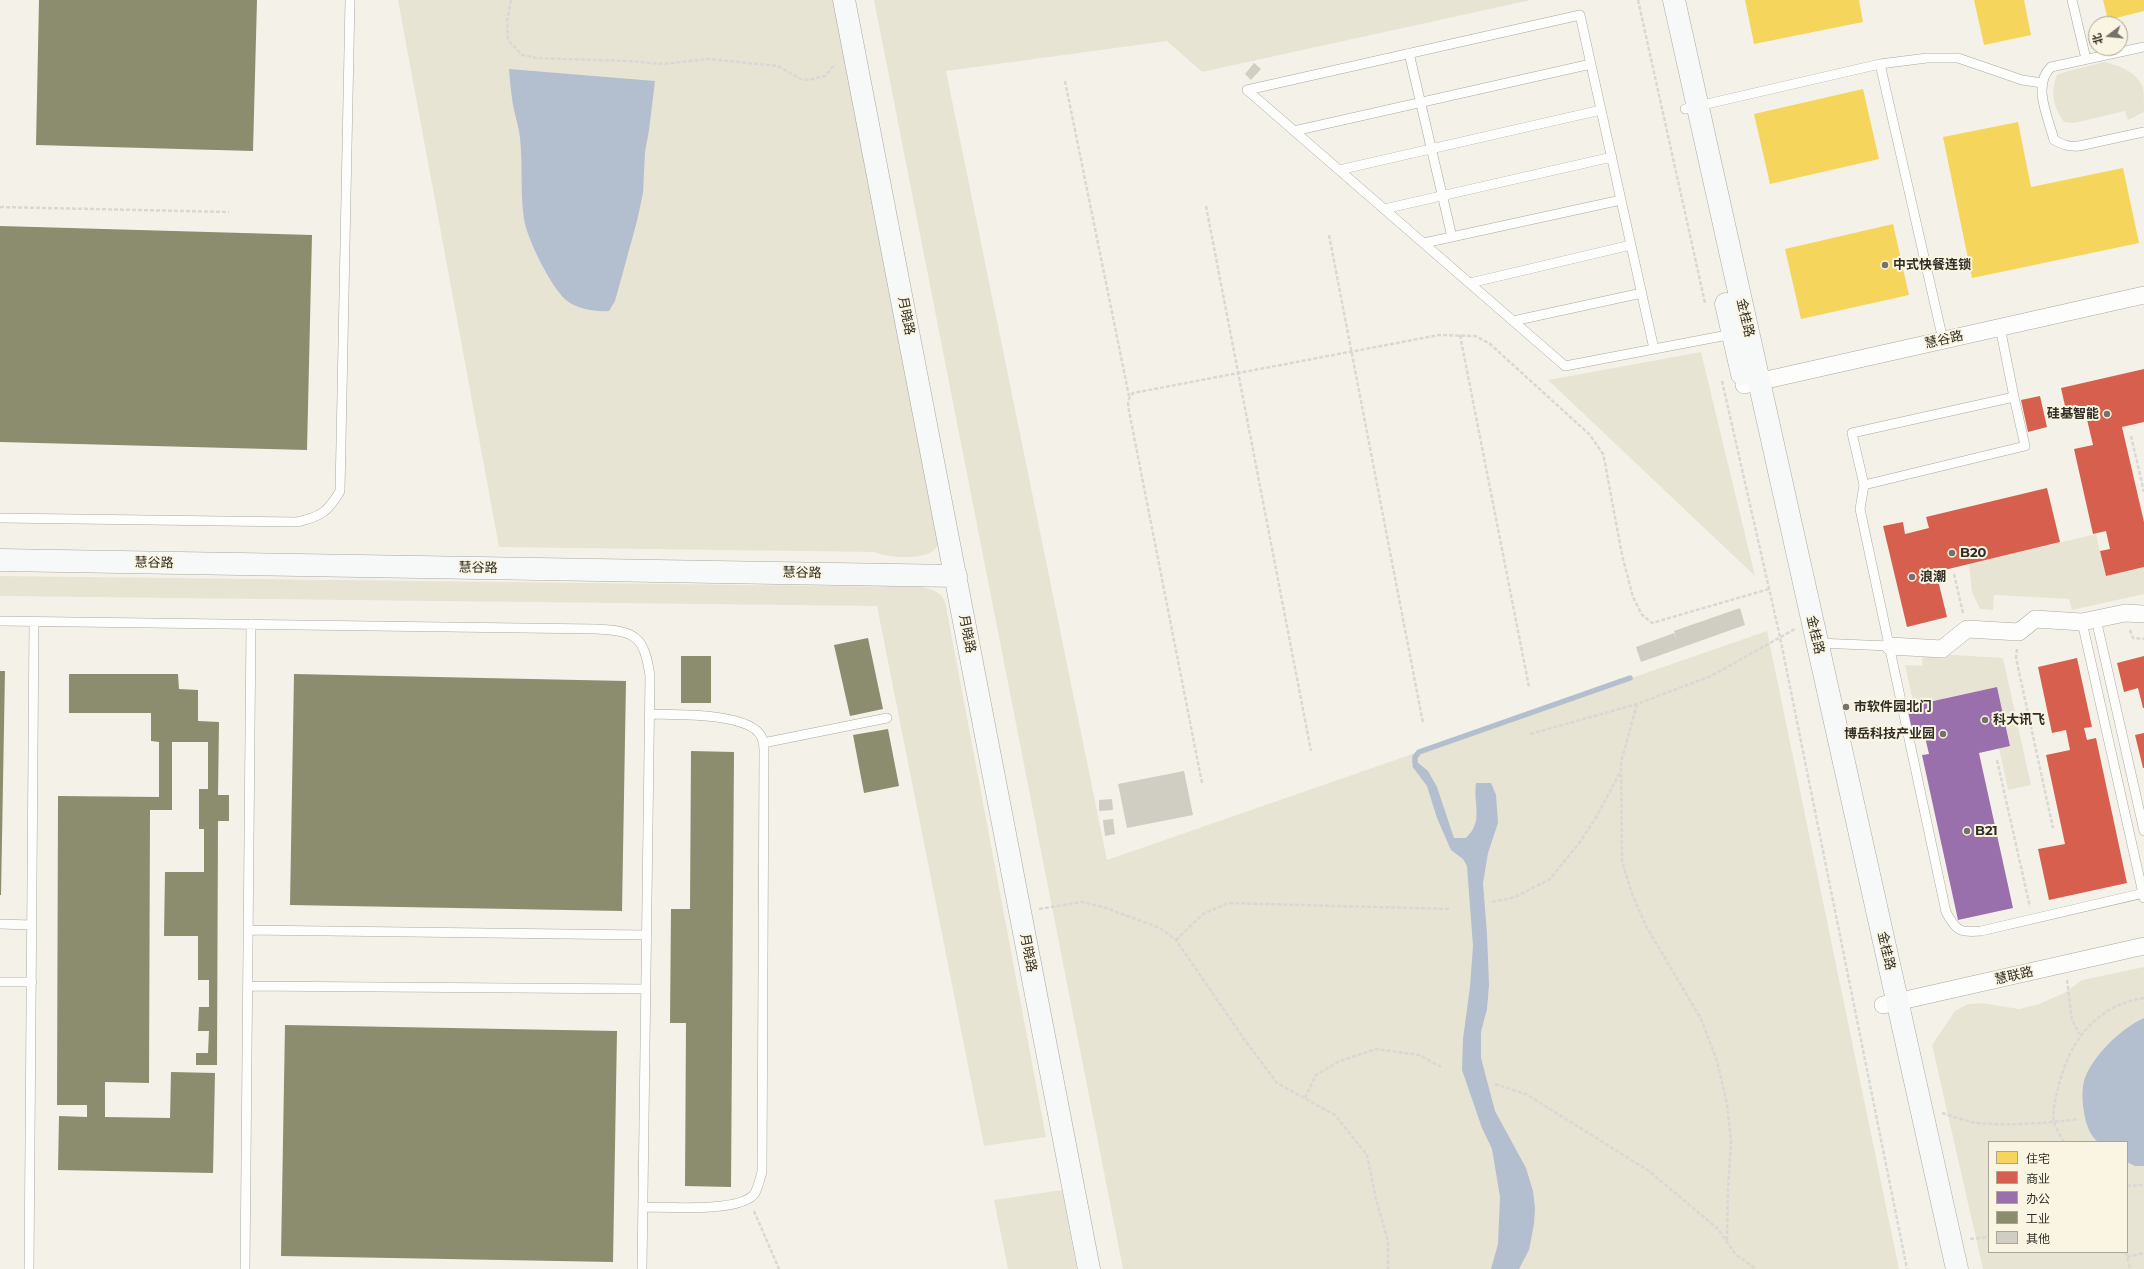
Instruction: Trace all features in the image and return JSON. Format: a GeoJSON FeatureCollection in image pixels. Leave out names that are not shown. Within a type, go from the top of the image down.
{"type":"FeatureCollection","features":[{"type":"Feature","properties":{"kind":"street","name":"月晓路"},"geometry":{"type":"LineString","coordinates":[[844,0],[1089,1269]]}},
{"type":"Feature","properties":{"kind":"street","name":"金桂路"},"geometry":{"type":"LineString","coordinates":[[1661,0],[1691,107],[1751,383],[1799,627],[1890,1003],[1957,1269]]}},
{"type":"Feature","properties":{"kind":"street","name":"金桂路"},"geometry":{"type":"LineString","coordinates":[[1674,0],[1691,107],[1733,334],[1751,383],[1817,643],[1942,1269]]}},
{"type":"Feature","properties":{"kind":"street","name":"慧谷路"},"geometry":{"type":"LineString","coordinates":[[1751,383],[2144,295]]}},
{"type":"Feature","properties":{"kind":"street","name":"慧谷路"},"geometry":{"type":"LineString","coordinates":[[0,560],[956,576]]}},
{"type":"Feature","properties":{"kind":"street"},"geometry":{"type":"LineString","coordinates":[[1890,646],[1942,649],[1967,629],[2019,632],[2035,619],[2089,620],[2125,613],[2144,614]]}},
{"type":"Feature","properties":{"kind":"street","name":"慧联路"},"geometry":{"type":"LineString","coordinates":[[1890,1003],[2144,946]]}},
{"type":"Feature","properties":{"kind":"lane"},"geometry":{"type":"LineString","coordinates":[[0,518],[297,522],[314,518],[332,506],[340,491],[350,0]]}},
{"type":"Feature","properties":{"kind":"lane"},"geometry":{"type":"LineString","coordinates":[[2072,0],[2086,59]]}},
{"type":"Feature","properties":{"kind":"lane"},"geometry":{"type":"LineString","coordinates":[[1654,349],[1580,15],[1246,90],[1565,366],[1733,334]]}},
{"type":"Feature","properties":{"kind":"lane"},"geometry":{"type":"LineString","coordinates":[[2144,47],[2052,67],[2044,74],[2042,83],[2042,95],[2054,140],[2060,144],[2070,147],[2079,146],[2143,132],[2144,142]]}},
{"type":"Feature","properties":{"kind":"lane"},"geometry":{"type":"LineString","coordinates":[[1409,53],[1452,237]]}},
{"type":"Feature","properties":{"kind":"lane"},"geometry":{"type":"LineString","coordinates":[[1691,107],[1880,64],[1927,58],[1958,58],[2022,80],[2042,83]]}},
{"type":"Feature","properties":{"kind":"lane"},"geometry":{"type":"LineString","coordinates":[[1294,131],[1591,64]]}},
{"type":"Feature","properties":{"kind":"lane"},"geometry":{"type":"LineString","coordinates":[[1880,64],[1943,340]]}},
{"type":"Feature","properties":{"kind":"lane"},"geometry":{"type":"LineString","coordinates":[[1339,170],[1601,110]]}},
{"type":"Feature","properties":{"kind":"lane"},"geometry":{"type":"LineString","coordinates":[[1384,209],[1612,157]]}},
{"type":"Feature","properties":{"kind":"lane"},"geometry":{"type":"LineString","coordinates":[[1424,243],[1621,200]]}},
{"type":"Feature","properties":{"kind":"lane"},"geometry":{"type":"LineString","coordinates":[[1470,283],[1631,245]]}},
{"type":"Feature","properties":{"kind":"lane"},"geometry":{"type":"LineString","coordinates":[[1513,321],[1642,292]]}},
{"type":"Feature","properties":{"kind":"lane"},"geometry":{"type":"LineString","coordinates":[[1864,485],[2025,446],[2000,327]]}},
{"type":"Feature","properties":{"kind":"lane"},"geometry":{"type":"LineString","coordinates":[[2014,396],[1852,433],[1864,485],[1860,510],[1946,912],[1954,927],[1965,932],[1981,931],[2144,895],[2089,620]]}},
{"type":"Feature","properties":{"kind":"lane"},"geometry":{"type":"LineString","coordinates":[[2089,620],[2144,831]]}},
{"type":"Feature","properties":{"kind":"lane"},"geometry":{"type":"LineString","coordinates":[[0,621],[617,630],[635,636],[646,652],[650,676],[642,1269]]}},
{"type":"Feature","properties":{"kind":"lane"},"geometry":{"type":"LineString","coordinates":[[30,1269],[34,621]]}},
{"type":"Feature","properties":{"kind":"lane"},"geometry":{"type":"LineString","coordinates":[[245,1269],[251,624]]}},
{"type":"Feature","properties":{"kind":"lane"},"geometry":{"type":"LineString","coordinates":[[1817,643],[1890,646]]}},
{"type":"Feature","properties":{"kind":"lane"},"geometry":{"type":"LineString","coordinates":[[643,1207],[713,1208],[736,1204],[754,1194],[762,1172],[763,743],[761,735],[747,724],[716,718],[649,714]]}},
{"type":"Feature","properties":{"kind":"lane"},"geometry":{"type":"LineString","coordinates":[[763,743],[887,718]]}},
{"type":"Feature","properties":{"kind":"lane"},"geometry":{"type":"LineString","coordinates":[[0,924],[32,925]]}},
{"type":"Feature","properties":{"kind":"lane"},"geometry":{"type":"LineString","coordinates":[[248,930],[646,935]]}},
{"type":"Feature","properties":{"kind":"lane"},"geometry":{"type":"LineString","coordinates":[[0,982],[32,982]]}},
{"type":"Feature","properties":{"kind":"lane"},"geometry":{"type":"LineString","coordinates":[[248,986],[646,989]]}},
{"type":"Feature","properties":{"kind":"path"},"geometry":{"type":"LineString","coordinates":[[511,0],[507,21],[508,40],[522,55],[536,58],[627,61],[664,64],[693,60],[716,60],[778,66],[801,79],[808,80],[825,76],[853,45]]}},
{"type":"Feature","properties":{"kind":"path"},"geometry":{"type":"LineString","coordinates":[[1638,0],[1706,307]]}},
{"type":"Feature","properties":{"kind":"path"},"geometry":{"type":"LineString","coordinates":[[1065,82],[1129,397],[1128,403],[1202,783]]}},
{"type":"Feature","properties":{"kind":"path"},"geometry":{"type":"LineString","coordinates":[[1206,206],[1311,751]]}},
{"type":"Feature","properties":{"kind":"path"},"geometry":{"type":"LineString","coordinates":[[0,207],[229,212]]}},
{"type":"Feature","properties":{"kind":"path"},"geometry":{"type":"LineString","coordinates":[[1329,235],[1423,723]]}},
{"type":"Feature","properties":{"kind":"path"},"geometry":{"type":"LineString","coordinates":[[1129,397],[1133,393],[1142,391],[1439,335],[1460,334],[1475,336],[1489,343],[1590,435],[1597,444],[1606,463],[1622,555],[1633,597],[1642,615],[1652,623],[1769,589]]}},
{"type":"Feature","properties":{"kind":"path"},"geometry":{"type":"LineString","coordinates":[[1460,334],[1529,687]]}},
{"type":"Feature","properties":{"kind":"path"},"geometry":{"type":"LineString","coordinates":[[1721,376],[1780,637],[1906,1269]]}},
{"type":"Feature","properties":{"kind":"path"},"geometry":{"type":"LineString","coordinates":[[2131,436],[2144,492]]}},
{"type":"Feature","properties":{"kind":"path"},"geometry":{"type":"LineString","coordinates":[[1954,574],[1967,629]]}},
{"type":"Feature","properties":{"kind":"path"},"geometry":{"type":"LineString","coordinates":[[1530,734],[1637,704],[1711,676],[1799,627]]}},
{"type":"Feature","properties":{"kind":"path"},"geometry":{"type":"LineString","coordinates":[[2019,632],[2016,658],[2053,828]]}},
{"type":"Feature","properties":{"kind":"path"},"geometry":{"type":"LineString","coordinates":[[1637,704],[1621,762],[1622,861],[1632,894],[1646,926],[1701,1020],[1717,1061],[1725,1097],[1731,1141],[1727,1242]]}},
{"type":"Feature","properties":{"kind":"path"},"geometry":{"type":"LineString","coordinates":[[1997,760],[2033,919]]}},
{"type":"Feature","properties":{"kind":"path"},"geometry":{"type":"LineString","coordinates":[[1492,902],[1515,897],[1550,879],[1584,836],[1621,771]]}},
{"type":"Feature","properties":{"kind":"path"},"geometry":{"type":"LineString","coordinates":[[1020,913],[1082,902],[1103,907],[1160,928],[1176,940],[1244,1039],[1277,1083],[1335,1115],[1367,1154],[1376,1199],[1388,1241],[1388,1269]]}},
{"type":"Feature","properties":{"kind":"path"},"geometry":{"type":"LineString","coordinates":[[1176,940],[1203,914],[1228,903],[1450,909]]}},
{"type":"Feature","properties":{"kind":"path"},"geometry":{"type":"LineString","coordinates":[[2065,964],[2072,1020],[2080,1035]]}},
{"type":"Feature","properties":{"kind":"path"},"geometry":{"type":"LineString","coordinates":[[2064,1141],[2054,1122],[2056,1099],[2062,1069],[2080,1035],[2094,1020],[2120,1003],[2144,998]]}},
{"type":"Feature","properties":{"kind":"path"},"geometry":{"type":"LineString","coordinates":[[1305,1098],[1316,1075],[1340,1061],[1376,1049],[1419,1055],[1441,1067]]}},
{"type":"Feature","properties":{"kind":"path"},"geometry":{"type":"LineString","coordinates":[[1495,1084],[1526,1094],[1649,1171],[1718,1229],[1736,1256],[1756,1269]]}},
{"type":"Feature","properties":{"kind":"path"},"geometry":{"type":"LineString","coordinates":[[1938,1112],[1972,1122],[1986,1123],[2054,1122],[2078,1119]]}},
{"type":"Feature","properties":{"kind":"path"},"geometry":{"type":"LineString","coordinates":[[2128,1186],[2144,1185]]}},
{"type":"Feature","properties":{"kind":"path"},"geometry":{"type":"LineString","coordinates":[[748,1197],[779,1269]]}},
{"type":"Feature","properties":{"kind":"path"},"geometry":{"type":"LineString","coordinates":[[2126,1253],[2130,1269]]}},
{"type":"Feature","properties":{"kind":"path"},"geometry":{"type":"LineString","coordinates":[[2127,1256],[2144,1253]]}},
{"type":"Feature","properties":{"kind":"shaded area"},"geometry":{"type":"Polygon","coordinates":[[[398,0],[837,0],[942,537],[937,547],[933,551],[921,556],[895,557],[874,552],[499,547],[398,0]]]}},
{"type":"Feature","properties":{"kind":"shaded area"},"geometry":{"type":"Polygon","coordinates":[[[874,0],[1531,0],[1202,72],[1167,41],[946,71],[1107,860],[1767,631],[1899,1269],[1123,1269],[874,0]]]}},
{"type":"Feature","properties":{"kind":"shaded area"},"geometry":{"type":"Polygon","coordinates":[[[2104,62],[2115,65],[2132,73],[2140,82],[2143,87],[2144,112],[2128,120],[2125,111],[2074,123],[2064,122],[2057,111],[2053,93],[2057,75],[2104,62]]]}},
{"type":"Feature","properties":{"kind":"shaded area"},"geometry":{"type":"Polygon","coordinates":[[[1701,352],[1755,576],[1548,380],[1701,352]]]}},
{"type":"Feature","properties":{"kind":"shaded area"},"geometry":{"type":"Polygon","coordinates":[[[2096,534],[2106,576],[2144,567],[2144,594],[2072,610],[2069,599],[1994,595],[1993,610],[1980,609],[1972,592],[1969,564],[2096,534]]]}},
{"type":"Feature","properties":{"kind":"shaded area"},"geometry":{"type":"Polygon","coordinates":[[[0,576],[922,587],[935,591],[945,601],[1046,1137],[984,1146],[877,606],[0,596],[0,576]]]}},
{"type":"Feature","properties":{"kind":"shaded area"},"geometry":{"type":"Polygon","coordinates":[[[1923,653],[2003,658],[2031,785],[2008,790],[1999,748],[2010,745],[1997,687],[1914,705],[1905,665],[1922,666],[1923,653]]]}},
{"type":"Feature","properties":{"kind":"shaded area"},"geometry":{"type":"Polygon","coordinates":[[[2144,967],[2144,1269],[1983,1269],[1932,1045],[1955,1011],[1968,1004],[1982,1003],[2019,1009],[2039,1004],[2064,993],[2082,980],[2144,967]]]}},
{"type":"Feature","properties":{"kind":"shaded area"},"geometry":{"type":"Polygon","coordinates":[[[1062,1190],[1077,1269],[1008,1269],[994,1200],[1062,1190]]]}},
{"type":"Feature","properties":{"kind":"water"},"geometry":{"type":"Polygon","coordinates":[[[509,69],[655,81],[645,152],[643,193],[637,221],[615,301],[609,311],[586,309],[575,306],[566,300],[560,294],[540,262],[530,238],[524,219],[520,138],[513,105],[509,69]]]}},
{"type":"Feature","properties":{"kind":"water"},"geometry":{"type":"Polygon","coordinates":[[[1417,762],[1428,771],[1437,787],[1454,838],[1466,838],[1475,825],[1477,812],[1475,791],[1476,783],[1491,783],[1496,795],[1498,823],[1488,853],[1483,883],[1489,985],[1487,1009],[1481,1032],[1481,1058],[1495,1111],[1526,1168],[1533,1191],[1535,1208],[1534,1224],[1529,1250],[1519,1269],[1491,1269],[1498,1244],[1500,1197],[1492,1149],[1482,1128],[1462,1070],[1463,1039],[1470,987],[1473,946],[1467,866],[1463,859],[1451,850],[1437,818],[1427,786],[1412,766],[1417,762]]]}},
{"type":"Feature","properties":{"kind":"water"},"geometry":{"type":"Polygon","coordinates":[[[2144,1018],[2144,1166],[2135,1166],[2128,1162],[2128,1141],[2097,1141],[2092,1136],[2085,1116],[2082,1092],[2087,1073],[2104,1048],[2119,1034],[2144,1018]]]}},
{"type":"Feature","properties":{"kind":"building: 住宅"},"geometry":{"type":"Polygon","coordinates":[[[1745,0],[1859,0],[1863,22],[1754,44],[1745,0]]]}},
{"type":"Feature","properties":{"kind":"building: 住宅"},"geometry":{"type":"Polygon","coordinates":[[[1974,0],[2024,0],[2031,35],[1984,45],[1974,0]]]}},
{"type":"Feature","properties":{"kind":"building: 住宅"},"geometry":{"type":"Polygon","coordinates":[[[2103,0],[2144,0],[2144,11],[2124,16],[2107,16],[2103,0]]]}},
{"type":"Feature","properties":{"kind":"building: 住宅"},"geometry":{"type":"Polygon","coordinates":[[[1863,89],[1879,159],[1770,184],[1754,114],[1863,89]]]}},
{"type":"Feature","properties":{"kind":"building: 住宅"},"geometry":{"type":"Polygon","coordinates":[[[2018,122],[2031,187],[2123,168],[2139,243],[1972,278],[1943,137],[2018,122]]]}},
{"type":"Feature","properties":{"kind":"building: 住宅"},"geometry":{"type":"Polygon","coordinates":[[[1893,224],[1909,295],[1801,319],[1785,249],[1893,224]]]}},
{"type":"Feature","properties":{"kind":"building: 商业"},"geometry":{"type":"Polygon","coordinates":[[[2144,369],[2144,422],[2122,427],[2144,522],[2144,567],[2106,576],[2100,551],[2110,549],[2106,531],[2093,534],[2074,449],[2093,445],[2085,411],[2067,415],[2061,388],[2144,369]]]}},
{"type":"Feature","properties":{"kind":"building: 商业"},"geometry":{"type":"Polygon","coordinates":[[[2040,396],[2047,427],[2028,432],[2021,400],[2040,396]]]}},
{"type":"Feature","properties":{"kind":"building: 商业","name":"B20"},"geometry":{"type":"Polygon","coordinates":[[[2047,488],[2060,542],[1936,572],[1947,617],[1907,627],[1883,526],[1903,522],[1905,534],[1929,528],[1926,517],[2047,488]]]}},
{"type":"Feature","properties":{"kind":"building: 商业"},"geometry":{"type":"Polygon","coordinates":[[[2144,656],[2143,708],[2138,688],[2124,692],[2117,663],[2144,656]]]}},
{"type":"Feature","properties":{"kind":"building: 商业"},"geometry":{"type":"Polygon","coordinates":[[[2077,658],[2092,727],[2084,728],[2087,740],[2096,738],[2127,883],[2049,900],[2038,849],[2065,844],[2046,755],[2070,750],[2066,730],[2052,733],[2038,667],[2077,658]]]}},
{"type":"Feature","properties":{"kind":"building: 商业"},"geometry":{"type":"Polygon","coordinates":[[[2144,733],[2144,768],[2143,768],[2135,735],[2144,733]]]}},
{"type":"Feature","properties":{"kind":"building: 办公","name":"B21"},"geometry":{"type":"Polygon","coordinates":[[[1997,687],[2010,746],[1979,753],[2013,908],[1958,920],[1922,755],[1929,754],[1924,733],[1913,736],[1906,707],[1997,687]]]}},
{"type":"Feature","properties":{"kind":"building: 工业"},"geometry":{"type":"Polygon","coordinates":[[[39,0],[257,0],[253,151],[36,145],[39,0]]]}},
{"type":"Feature","properties":{"kind":"building: 工业"},"geometry":{"type":"Polygon","coordinates":[[[0,226],[312,235],[307,450],[0,442],[0,226]]]}},
{"type":"Feature","properties":{"kind":"building: 工业"},"geometry":{"type":"Polygon","coordinates":[[[868,638],[883,709],[850,716],[834,645],[868,638]]]}},
{"type":"Feature","properties":{"kind":"building: 工业"},"geometry":{"type":"Polygon","coordinates":[[[681,656],[711,656],[711,703],[681,703],[681,656]]]}},
{"type":"Feature","properties":{"kind":"building: 工业"},"geometry":{"type":"Polygon","coordinates":[[[0,671],[5,671],[1,895],[0,895],[0,671]]]}},
{"type":"Feature","properties":{"kind":"building: 工业"},"geometry":{"type":"Polygon","coordinates":[[[69,674],[178,674],[179,689],[198,690],[198,721],[219,722],[218,795],[229,795],[229,821],[218,821],[217,1065],[196,1065],[196,1053],[208,1053],[209,1031],[198,1031],[199,1007],[209,1007],[209,980],[198,980],[198,936],[164,936],[165,872],[204,872],[204,829],[199,829],[199,789],[208,789],[208,742],[172,742],[172,810],[150,810],[149,1083],[105,1082],[105,1117],[170,1118],[171,1072],[215,1073],[213,1173],[58,1170],[59,1116],[87,1117],[87,1105],[57,1105],[58,796],[159,797],[159,742],[151,741],[151,713],[69,713],[69,674]]]}},
{"type":"Feature","properties":{"kind":"building: 工业"},"geometry":{"type":"Polygon","coordinates":[[[294,674],[626,681],[622,911],[290,905],[294,674]]]}},
{"type":"Feature","properties":{"kind":"building: 工业"},"geometry":{"type":"Polygon","coordinates":[[[888,729],[899,786],[864,793],[853,735],[888,729]]]}},
{"type":"Feature","properties":{"kind":"building: 工业"},"geometry":{"type":"Polygon","coordinates":[[[691,751],[734,752],[731,1187],[685,1186],[686,1023],[670,1023],[671,909],[690,909],[691,751]]]}},
{"type":"Feature","properties":{"kind":"building: 工业"},"geometry":{"type":"Polygon","coordinates":[[[285,1025],[617,1031],[613,1262],[281,1256],[285,1025]]]}},
{"type":"Feature","properties":{"kind":"building: 其他"},"geometry":{"type":"Polygon","coordinates":[[[1254,63],[1261,69],[1251,80],[1245,74],[1254,63]]]}},
{"type":"Feature","properties":{"kind":"building: 其他"},"geometry":{"type":"Polygon","coordinates":[[[1740,608],[1745,625],[1641,662],[1636,647],[1674,633],[1677,641],[1674,631],[1740,608]]]}},
{"type":"Feature","properties":{"kind":"building: 其他"},"geometry":{"type":"Polygon","coordinates":[[[1184,771],[1193,815],[1127,828],[1118,784],[1184,771]]]}},
{"type":"Feature","properties":{"kind":"building: 其他"},"geometry":{"type":"Polygon","coordinates":[[[1112,799],[1113,810],[1099,811],[1099,800],[1112,799]]]}},
{"type":"Feature","properties":{"kind":"building: 其他"},"geometry":{"type":"Polygon","coordinates":[[[1113,819],[1115,834],[1105,836],[1103,820],[1113,819]]]}},
{"type":"Feature","properties":{"kind":"waterway"},"geometry":{"type":"LineString","coordinates":[[1415,763],[1415,757],[1419,752],[1630,678]]}},
{"type":"Feature","properties":{"kind":"place","name":"中式快餐连锁"},"geometry":{"type":"Point","coordinates":[1885,265]}},
{"type":"Feature","properties":{"kind":"place","name":"硅基智能"},"geometry":{"type":"Point","coordinates":[2107,414]}},
{"type":"Feature","properties":{"kind":"place","name":"B20"},"geometry":{"type":"Point","coordinates":[1952,553]}},
{"type":"Feature","properties":{"kind":"place","name":"浪潮"},"geometry":{"type":"Point","coordinates":[1912,577]}},
{"type":"Feature","properties":{"kind":"place","name":"市软件园北门"},"geometry":{"type":"Point","coordinates":[1846,707]}},
{"type":"Feature","properties":{"kind":"place","name":"科大讯飞"},"geometry":{"type":"Point","coordinates":[1985,720]}},
{"type":"Feature","properties":{"kind":"place","name":"博岳科技产业园"},"geometry":{"type":"Point","coordinates":[1943,734]}},
{"type":"Feature","properties":{"kind":"place","name":"B21"},"geometry":{"type":"Point","coordinates":[1967,831]}}]}
